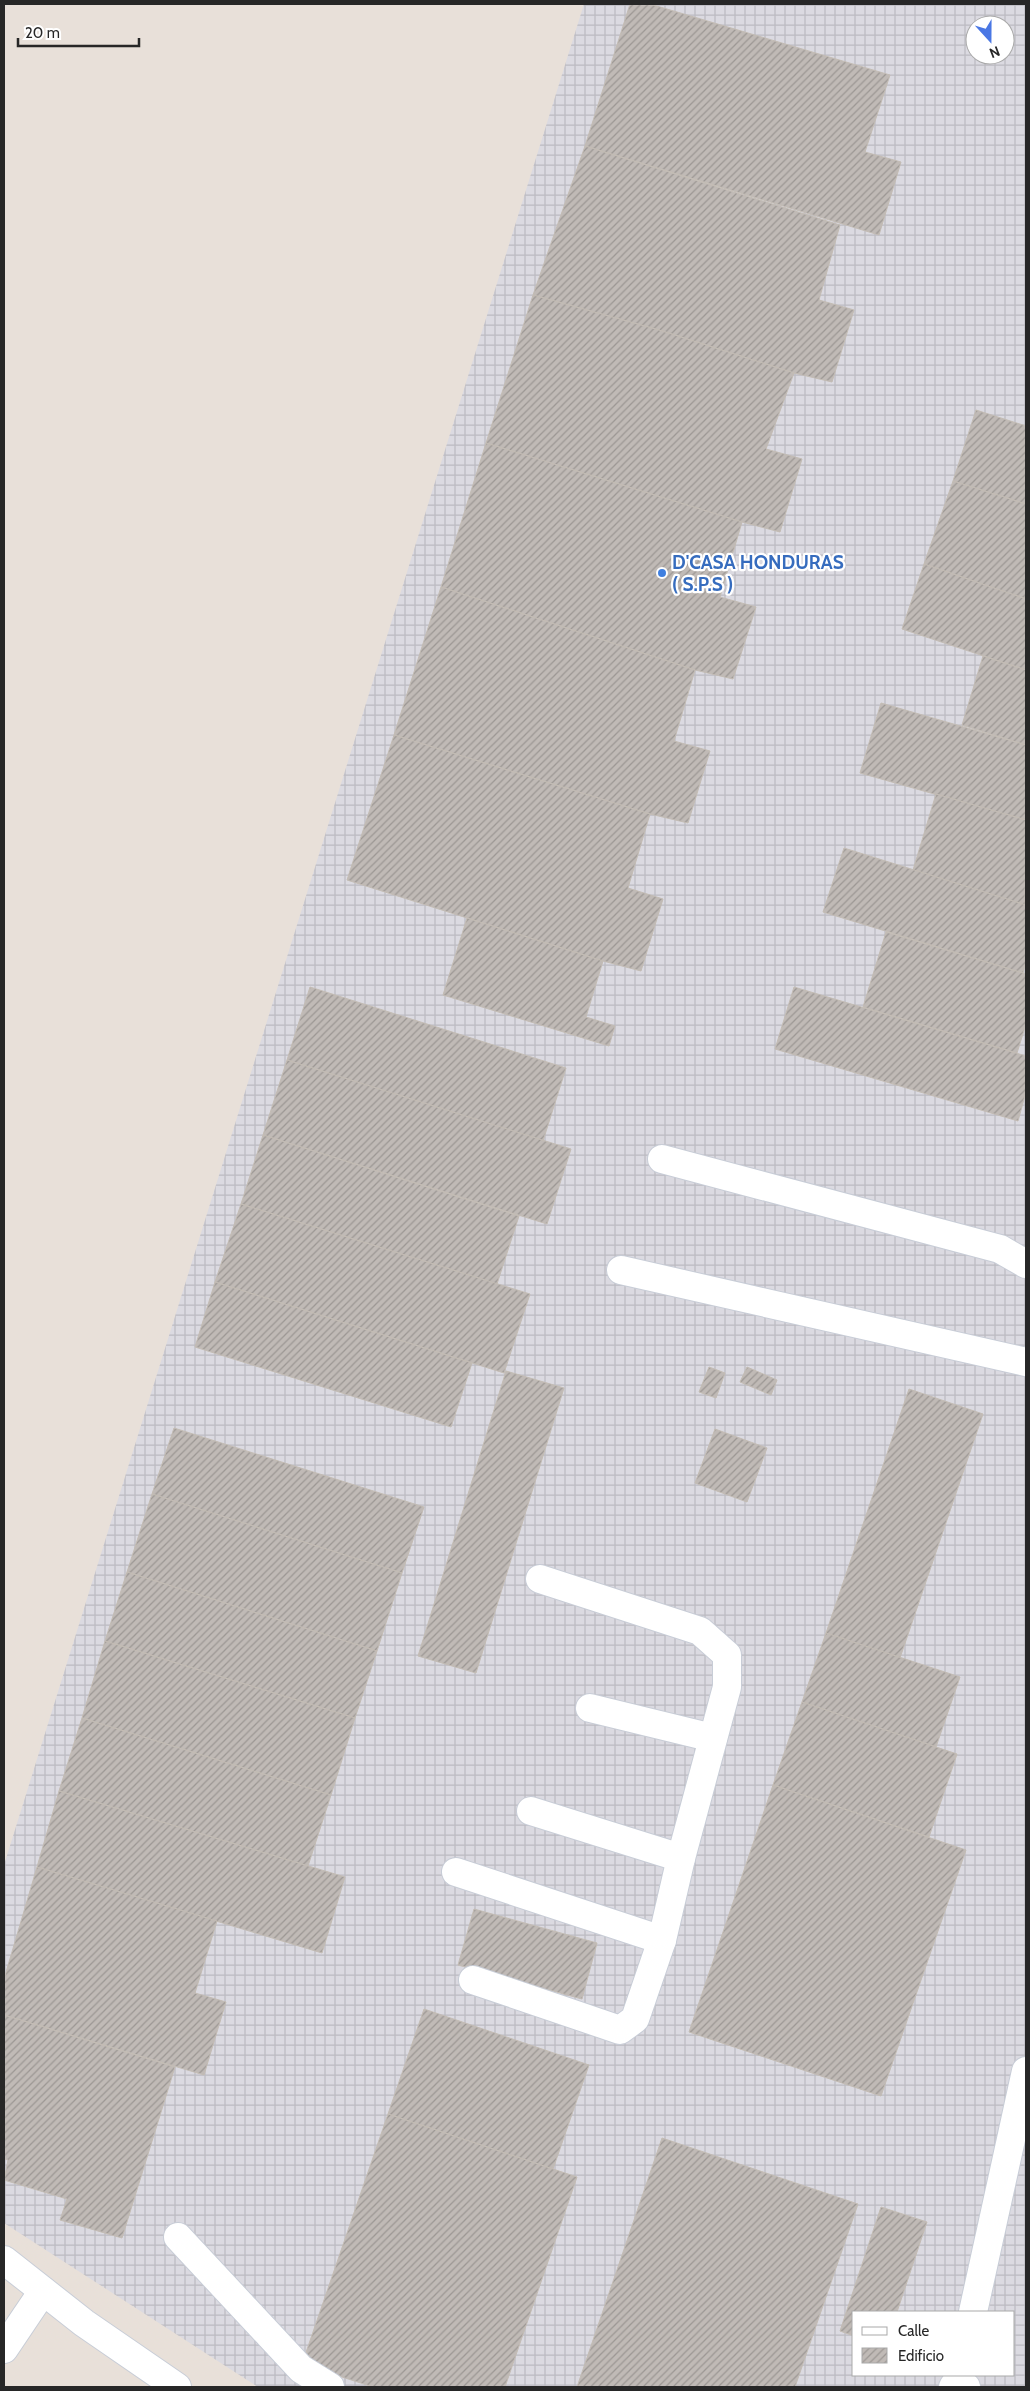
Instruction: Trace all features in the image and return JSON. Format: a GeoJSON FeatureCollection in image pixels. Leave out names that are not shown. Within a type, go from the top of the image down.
{"type":"FeatureCollection","features":[{"type":"Feature","properties":{"kind":"street"},"geometry":{"type":"LineString","coordinates":[[662,1159],[1000,1250],[1026,1264]]}},
{"type":"Feature","properties":{"kind":"street"},"geometry":{"type":"LineString","coordinates":[[621,1270],[1026,1362]]}},
{"type":"Feature","properties":{"kind":"street"},"geometry":{"type":"LineString","coordinates":[[473,1980],[620,2030],[635,2019],[662,1940],[681,1858],[727,1686],[727,1656],[700,1631],[540,1579]]}},
{"type":"Feature","properties":{"kind":"street"},"geometry":{"type":"LineString","coordinates":[[590,1708],[713,1738]]}},
{"type":"Feature","properties":{"kind":"street"},"geometry":{"type":"LineString","coordinates":[[530,1811],[681,1858]]}},
{"type":"Feature","properties":{"kind":"street"},"geometry":{"type":"LineString","coordinates":[[456,1872],[662,1940]]}},
{"type":"Feature","properties":{"kind":"street"},"geometry":{"type":"LineString","coordinates":[[973,2311],[1026,2071]]}},
{"type":"Feature","properties":{"kind":"street"},"geometry":{"type":"LineString","coordinates":[[178,2237],[302,2369],[330,2387]]}},
{"type":"Feature","properties":{"kind":"street"},"geometry":{"type":"LineString","coordinates":[[4,2260],[84,2322],[177,2387]]}},
{"type":"Feature","properties":{"kind":"street"},"geometry":{"type":"LineString","coordinates":[[4,2349],[43,2291]]}},
{"type":"Feature","properties":{"kind":"shaded area"},"geometry":{"type":"Polygon","coordinates":[[[584,4],[1026,4],[1026,2387],[258,2387],[4,2223],[4,1865],[584,4]]]}},
{"type":"Feature","properties":{"kind":"building"},"geometry":{"type":"Polygon","coordinates":[[[630,4],[650,4],[890,75],[865,152],[901,162],[879,235],[585,146],[630,4]]]}},
{"type":"Feature","properties":{"kind":"building"},"geometry":{"type":"Polygon","coordinates":[[[585,146],[840,225],[819,300],[854,310],[832,382],[794,373],[659,330],[533,295],[585,146]]]}},
{"type":"Feature","properties":{"kind":"building"},"geometry":{"type":"Polygon","coordinates":[[[533,295],[659,330],[794,373],[766,449],[802,459],[780,532],[486,443],[533,295]]]}},
{"type":"Feature","properties":{"kind":"building"},"geometry":{"type":"Polygon","coordinates":[[[976,410],[1026,426],[1026,504],[953,481],[976,410]]]}},
{"type":"Feature","properties":{"kind":"building"},"geometry":{"type":"Polygon","coordinates":[[[486,443],[742,522],[720,597],[756,607],[733,679],[695,670],[441,587],[486,443]]]}},
{"type":"Feature","properties":{"kind":"building"},"geometry":{"type":"Polygon","coordinates":[[[953,481],[1026,504],[1026,599],[924,564],[953,481]]]}},
{"type":"Feature","properties":{"kind":"building"},"geometry":{"type":"Polygon","coordinates":[[[924,564],[1026,599],[1026,670],[902,629],[924,564]]]}},
{"type":"Feature","properties":{"kind":"building"},"geometry":{"type":"Polygon","coordinates":[[[441,587],[695,670],[674,741],[710,751],[688,823],[650,814],[394,735],[441,587]]]}},
{"type":"Feature","properties":{"kind":"building"},"geometry":{"type":"Polygon","coordinates":[[[983,656],[1026,670],[1026,745],[962,725],[983,656]]]}},
{"type":"Feature","properties":{"kind":"building"},"geometry":{"type":"Polygon","coordinates":[[[881,703],[1026,745],[1026,820],[860,773],[881,703]]]}},
{"type":"Feature","properties":{"kind":"building"},"geometry":{"type":"Polygon","coordinates":[[[394,735],[650,814],[628,888],[663,899],[641,971],[603,961],[347,880],[394,735]]]}},
{"type":"Feature","properties":{"kind":"building"},"geometry":{"type":"Polygon","coordinates":[[[936,794],[1026,820],[1025,905],[913,870],[936,794]]]}},
{"type":"Feature","properties":{"kind":"building"},"geometry":{"type":"Polygon","coordinates":[[[844,848],[1026,905],[1026,962],[1023,973],[823,912],[844,848]]]}},
{"type":"Feature","properties":{"kind":"building"},"geometry":{"type":"Polygon","coordinates":[[[467,918],[603,961],[586,1017],[615,1026],[609,1046],[443,995],[467,918]]]}},
{"type":"Feature","properties":{"kind":"building"},"geometry":{"type":"Polygon","coordinates":[[[886,932],[1026,974],[1026,1024],[1017,1053],[863,1007],[886,932]]]}},
{"type":"Feature","properties":{"kind":"building"},"geometry":{"type":"Polygon","coordinates":[[[310,987],[566,1068],[543,1141],[287,1060],[310,987]]]}},
{"type":"Feature","properties":{"kind":"building"},"geometry":{"type":"Polygon","coordinates":[[[794,987],[1026,1056],[1026,1092],[1018,1121],[775,1049],[794,987]]]}},
{"type":"Feature","properties":{"kind":"building"},"geometry":{"type":"Polygon","coordinates":[[[287,1060],[571,1149],[547,1224],[263,1135],[287,1060]]]}},
{"type":"Feature","properties":{"kind":"building"},"geometry":{"type":"Polygon","coordinates":[[[263,1135],[519,1216],[497,1284],[241,1204],[263,1135]]]}},
{"type":"Feature","properties":{"kind":"building"},"geometry":{"type":"Polygon","coordinates":[[[241,1204],[530,1294],[504,1373],[215,1282],[241,1204]]]}},
{"type":"Feature","properties":{"kind":"building"},"geometry":{"type":"Polygon","coordinates":[[[215,1282],[472,1363],[451,1427],[195,1347],[215,1282]]]}},
{"type":"Feature","properties":{"kind":"building"},"geometry":{"type":"Polygon","coordinates":[[[709,1367],[725,1373],[716,1398],[699,1392],[709,1367]]]}},
{"type":"Feature","properties":{"kind":"building"},"geometry":{"type":"Polygon","coordinates":[[[747,1367],[777,1380],[771,1395],[740,1382],[747,1367]]]}},
{"type":"Feature","properties":{"kind":"building"},"geometry":{"type":"Polygon","coordinates":[[[506,1371],[564,1388],[476,1673],[418,1656],[506,1371]]]}},
{"type":"Feature","properties":{"kind":"building"},"geometry":{"type":"Polygon","coordinates":[[[909,1389],[983,1414],[900,1658],[826,1633],[909,1389]]]}},
{"type":"Feature","properties":{"kind":"building"},"geometry":{"type":"Polygon","coordinates":[[[174,1428],[424,1507],[402,1573],[152,1494],[174,1428]]]}},
{"type":"Feature","properties":{"kind":"building"},"geometry":{"type":"Polygon","coordinates":[[[715,1429],[767,1448],[747,1502],[695,1483],[715,1429]]]}},
{"type":"Feature","properties":{"kind":"building"},"geometry":{"type":"Polygon","coordinates":[[[152,1494],[402,1573],[377,1651],[127,1572],[152,1494]]]}},
{"type":"Feature","properties":{"kind":"building"},"geometry":{"type":"Polygon","coordinates":[[[127,1572],[377,1651],[355,1718],[105,1641],[127,1572]]]}},
{"type":"Feature","properties":{"kind":"building"},"geometry":{"type":"Polygon","coordinates":[[[826,1633],[960,1677],[936,1747],[802,1702],[826,1633]]]}},
{"type":"Feature","properties":{"kind":"building"},"geometry":{"type":"Polygon","coordinates":[[[105,1641],[355,1718],[331,1795],[82,1718],[105,1641]]]}},
{"type":"Feature","properties":{"kind":"building"},"geometry":{"type":"Polygon","coordinates":[[[802,1702],[957,1754],[929,1837],[773,1785],[802,1702]]]}},
{"type":"Feature","properties":{"kind":"building"},"geometry":{"type":"Polygon","coordinates":[[[82,1718],[331,1795],[308,1866],[59,1791],[82,1718]]]}},
{"type":"Feature","properties":{"kind":"building"},"geometry":{"type":"Polygon","coordinates":[[[773,1785],[966,1850],[881,2096],[689,2032],[773,1785]]]}},
{"type":"Feature","properties":{"kind":"building"},"geometry":{"type":"Polygon","coordinates":[[[59,1791],[345,1877],[322,1953],[37,1867],[59,1791]]]}},
{"type":"Feature","properties":{"kind":"building"},"geometry":{"type":"Polygon","coordinates":[[[37,1867],[217,1921],[195,1993],[226,2002],[204,2075],[4,2015],[4,1979],[37,1867]]]}},
{"type":"Feature","properties":{"kind":"building"},"geometry":{"type":"Polygon","coordinates":[[[474,1909],[597,1943],[582,1999],[458,1965],[474,1909]]]}},
{"type":"Feature","properties":{"kind":"building"},"geometry":{"type":"Polygon","coordinates":[[[424,2009],[589,2065],[553,2169],[388,2114],[424,2009]]]}},
{"type":"Feature","properties":{"kind":"building"},"geometry":{"type":"Polygon","coordinates":[[[4,2015],[175,2067],[122,2238],[60,2220],[67,2199],[4,2180],[8,2160],[4,2159],[4,2015]]]}},
{"type":"Feature","properties":{"kind":"building"},"geometry":{"type":"Polygon","coordinates":[[[388,2114],[577,2177],[505,2387],[373,2387],[302,2364],[388,2114]]]}},
{"type":"Feature","properties":{"kind":"building"},"geometry":{"type":"Polygon","coordinates":[[[662,2138],[858,2204],[795,2387],[577,2387],[662,2138]]]}},
{"type":"Feature","properties":{"kind":"building"},"geometry":{"type":"Polygon","coordinates":[[[881,2207],[927,2222],[897,2311],[852,2311],[852,2335],[840,2331],[881,2207]]]}},
{"type":"Feature","properties":{"kind":"place","name":"D'CASA HONDURAS ( S.P.S )"},"geometry":{"type":"Point","coordinates":[662,573]}}]}
